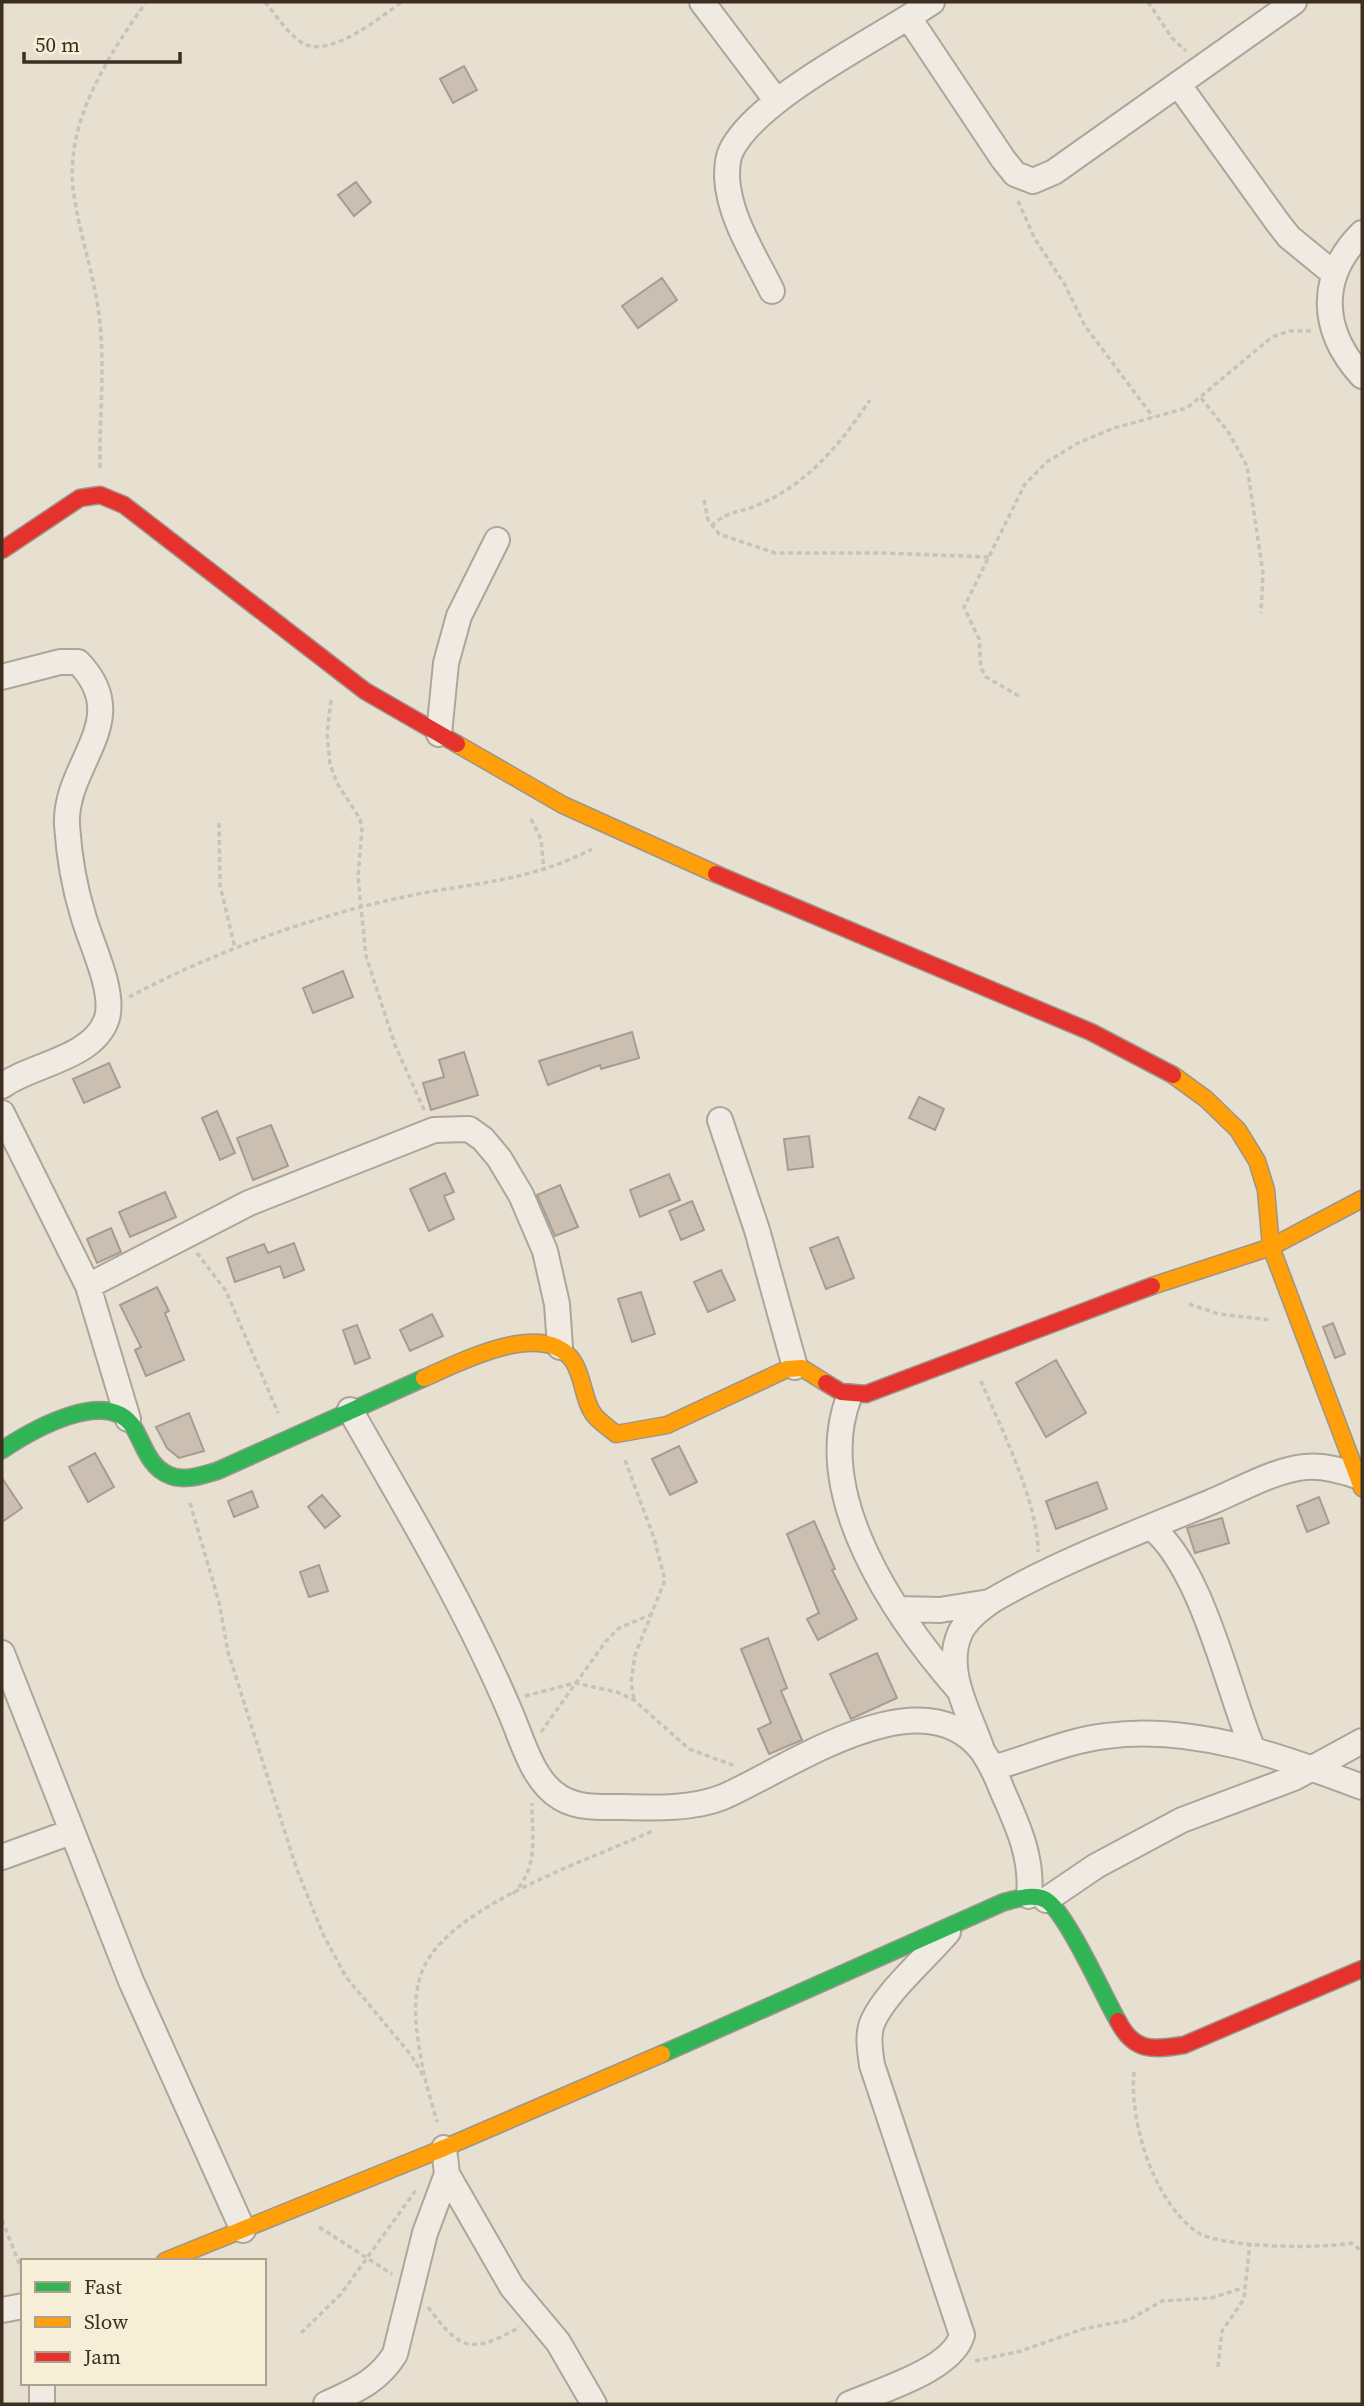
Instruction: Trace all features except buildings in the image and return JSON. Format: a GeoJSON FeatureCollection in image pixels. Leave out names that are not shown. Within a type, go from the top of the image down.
{"type":"FeatureCollection","features":[{"type":"Feature","properties":{"kind":"street"},"geometry":{"type":"LineString","coordinates":[[702,2],[776,100]]}},
{"type":"Feature","properties":{"kind":"street"},"geometry":{"type":"LineString","coordinates":[[772,291],[732,208],[727,176],[730,152],[749,126],[776,100],[932,2]]}},
{"type":"Feature","properties":{"kind":"street"},"geometry":{"type":"LineString","coordinates":[[909,18],[1015,174],[1033,181],[1054,172],[1294,2]]}},
{"type":"Feature","properties":{"kind":"street"},"geometry":{"type":"LineString","coordinates":[[1178,84],[1289,237],[1333,273]]}},
{"type":"Feature","properties":{"kind":"street"},"geometry":{"type":"LineString","coordinates":[[1362,233],[1347,248],[1333,273],[1329,309],[1337,340],[1362,376]]}},
{"type":"Feature","properties":{"kind":"street"},"geometry":{"type":"LineString","coordinates":[[2,550],[80,498],[100,495],[124,505],[365,691],[563,805],[1091,1032],[1171,1073],[1206,1100],[1238,1130],[1257,1161],[1266,1189],[1270,1247],[1360,1482]]}},
{"type":"Feature","properties":{"kind":"street"},"geometry":{"type":"LineString","coordinates":[[439,734],[446,663],[460,616],[497,540]]}},
{"type":"Feature","properties":{"kind":"street"},"geometry":{"type":"LineString","coordinates":[[2,677],[60,662],[78,662],[91,676],[100,702],[103,715],[74,789],[67,821],[72,870],[101,968],[109,1008],[106,1020],[98,1032],[81,1047],[59,1061],[11,1079],[2,1086]]}},
{"type":"Feature","properties":{"kind":"street"},"geometry":{"type":"LineString","coordinates":[[2,1113],[56,1216],[88,1286],[128,1419],[158,1469],[170,1476],[183,1478],[217,1471],[482,1354],[530,1342],[545,1342],[560,1347],[574,1362],[594,1415],[616,1434],[641,1434],[666,1426],[765,1377],[796,1367],[813,1373],[836,1392],[849,1397],[879,1390],[1153,1286],[1270,1247],[1320,1224],[1362,1199]]}},
{"type":"Feature","properties":{"kind":"street"},"geometry":{"type":"LineString","coordinates":[[720,1120],[757,1230],[796,1367]]}},
{"type":"Feature","properties":{"kind":"street"},"geometry":{"type":"LineString","coordinates":[[88,1286],[249,1203],[433,1130],[468,1129],[483,1139],[505,1167],[545,1251],[557,1304],[560,1347]]}},
{"type":"Feature","properties":{"kind":"street"},"geometry":{"type":"LineString","coordinates":[[849,1397],[840,1420],[838,1448],[847,1500],[867,1554],[915,1637],[960,1690]]}},
{"type":"Feature","properties":{"kind":"street"},"geometry":{"type":"LineString","coordinates":[[2,1450],[55,1421],[84,1413],[111,1410],[128,1419]]}},
{"type":"Feature","properties":{"kind":"street"},"geometry":{"type":"LineString","coordinates":[[350,1410],[482,1647],[532,1764],[561,1798],[585,1807],[679,1807],[720,1798],[828,1745],[879,1725],[915,1721],[946,1726],[966,1736],[987,1760]]}},
{"type":"Feature","properties":{"kind":"street"},"geometry":{"type":"LineString","coordinates":[[1360,1482],[1335,1468],[1305,1467],[1150,1527],[993,1601],[975,1614],[961,1631],[954,1650],[960,1690],[1025,1847],[1030,1880],[1037,1898],[1061,1916],[1126,2037],[1136,2046],[1152,2050],[1184,2045],[1362,1969]]}},
{"type":"Feature","properties":{"kind":"street"},"geometry":{"type":"LineString","coordinates":[[1150,1527],[1166,1539],[1188,1573],[1252,1750]]}},
{"type":"Feature","properties":{"kind":"street"},"geometry":{"type":"LineString","coordinates":[[899,1609],[940,1610],[993,1601]]}},
{"type":"Feature","properties":{"kind":"street"},"geometry":{"type":"LineString","coordinates":[[2,1653],[131,1981],[243,2230]]}},
{"type":"Feature","properties":{"kind":"street"},"geometry":{"type":"LineString","coordinates":[[987,1760],[1106,1736],[1164,1736],[1252,1750],[1362,1787]]}},
{"type":"Feature","properties":{"kind":"street"},"geometry":{"type":"LineString","coordinates":[[169,2259],[295,2207],[445,2161],[1004,1902],[1037,1898],[1182,1820],[1271,1788],[1313,1769],[1362,1741]]}},
{"type":"Feature","properties":{"kind":"street"},"geometry":{"type":"LineString","coordinates":[[2,1857],[71,1832]]}},
{"type":"Feature","properties":{"kind":"street"},"geometry":{"type":"LineString","coordinates":[[849,2404],[908,2380],[946,2359],[959,2348],[962,2336],[944,2272],[872,2065],[869,2041],[872,2023],[884,2004],[953,1927]]}},
{"type":"Feature","properties":{"kind":"street"},"geometry":{"type":"LineString","coordinates":[[326,2404],[367,2385],[384,2372],[395,2354],[410,2287],[445,2161]]}},
{"type":"Feature","properties":{"kind":"street"},"geometry":{"type":"LineString","coordinates":[[445,2161],[512,2287],[558,2342],[594,2404]]}},
{"type":"Feature","properties":{"kind":"street"},"geometry":{"type":"LineString","coordinates":[[2,2310],[21,2306]]}},
{"type":"Feature","properties":{"kind":"street"},"geometry":{"type":"LineString","coordinates":[[42,2385],[42,2404]]}},
{"type":"Feature","properties":{"kind":"path"},"geometry":{"type":"LineString","coordinates":[[100,495],[100,323],[73,189],[72,164],[75,139],[99,79],[118,42],[146,2]]}},
{"type":"Feature","properties":{"kind":"path"},"geometry":{"type":"LineString","coordinates":[[265,2],[302,43],[314,47],[339,43],[402,2]]}},
{"type":"Feature","properties":{"kind":"path"},"geometry":{"type":"LineString","coordinates":[[1148,2],[1172,38],[1202,68]]}},
{"type":"Feature","properties":{"kind":"path"},"geometry":{"type":"LineString","coordinates":[[1015,174],[1022,214],[1035,239],[1065,285],[1085,326],[1153,417]]}},
{"type":"Feature","properties":{"kind":"path"},"geometry":{"type":"LineString","coordinates":[[1019,696],[986,677],[981,668],[979,639],[964,607],[971,588],[990,557],[1025,484],[1048,461],[1078,443],[1114,428],[1187,408],[1248,354],[1272,337],[1289,331],[1310,331],[1337,340]]}},
{"type":"Feature","properties":{"kind":"path"},"geometry":{"type":"LineString","coordinates":[[1201,398],[1229,433],[1247,466],[1263,573],[1261,613]]}},
{"type":"Feature","properties":{"kind":"path"},"geometry":{"type":"LineString","coordinates":[[711,526],[728,512],[759,505],[806,476],[845,438],[870,400]]}},
{"type":"Feature","properties":{"kind":"path"},"geometry":{"type":"LineString","coordinates":[[704,500],[711,526],[719,534],[736,542],[775,553],[880,552],[990,557]]}},
{"type":"Feature","properties":{"kind":"path"},"geometry":{"type":"LineString","coordinates":[[336,669],[327,734],[330,764],[337,783],[360,819],[358,877],[366,956],[379,1001],[410,1082],[433,1130]]}},
{"type":"Feature","properties":{"kind":"path"},"geometry":{"type":"LineString","coordinates":[[219,823],[220,885],[235,948]]}},
{"type":"Feature","properties":{"kind":"path"},"geometry":{"type":"LineString","coordinates":[[109,1008],[185,969],[235,948],[409,895],[529,876],[625,833]]}},
{"type":"Feature","properties":{"kind":"path"},"geometry":{"type":"LineString","coordinates":[[183,1237],[226,1291],[261,1368],[285,1439]]}},
{"type":"Feature","properties":{"kind":"path"},"geometry":{"type":"LineString","coordinates":[[1186,1303],[1219,1314],[1257,1317],[1301,1328]]}},
{"type":"Feature","properties":{"kind":"path"},"geometry":{"type":"LineString","coordinates":[[970,1357],[1019,1475],[1038,1539],[1036,1562],[1024,1586]]}},
{"type":"Feature","properties":{"kind":"path"},"geometry":{"type":"LineString","coordinates":[[616,1434],[662,1562],[665,1580],[632,1668],[634,1700]]}},
{"type":"Feature","properties":{"kind":"path"},"geometry":{"type":"LineString","coordinates":[[183,1478],[219,1602],[228,1652],[300,1878],[323,1934],[346,1977],[411,2055],[425,2079]]}},
{"type":"Feature","properties":{"kind":"path"},"geometry":{"type":"LineString","coordinates":[[512,1896],[523,1884],[533,1861],[532,1764],[553,1713],[619,1628],[651,1615]]}},
{"type":"Feature","properties":{"kind":"path"},"geometry":{"type":"LineString","coordinates":[[506,1702],[575,1683],[601,1687],[634,1700],[689,1749],[733,1765],[771,1773]]}},
{"type":"Feature","properties":{"kind":"path"},"geometry":{"type":"LineString","coordinates":[[301,2333],[341,2294],[400,2209],[445,2161],[425,2079],[416,2011],[417,1990],[424,1965],[443,1939],[467,1919],[661,1827]]}},
{"type":"Feature","properties":{"kind":"path"},"geometry":{"type":"LineString","coordinates":[[1136,2046],[1132,2093],[1137,2129],[1169,2199],[1183,2220],[1199,2234],[1250,2244],[1322,2248],[1351,2243],[1362,2251]]}},
{"type":"Feature","properties":{"kind":"path"},"geometry":{"type":"LineString","coordinates":[[295,2207],[410,2287],[446,2332],[467,2345],[484,2342],[537,2318]]}},
{"type":"Feature","properties":{"kind":"path"},"geometry":{"type":"LineString","coordinates":[[2,2220],[21,2268]]}},
{"type":"Feature","properties":{"kind":"path"},"geometry":{"type":"LineString","coordinates":[[1218,2367],[1222,2331],[1240,2307],[1246,2287],[1250,2244]]}},
{"type":"Feature","properties":{"kind":"path"},"geometry":{"type":"LineString","coordinates":[[969,2363],[1021,2351],[1083,2329],[1129,2320],[1162,2301],[1211,2298],[1246,2287]]}},
{"type":"Feature","properties":{"kind":"traffic: fast"},"geometry":{"type":"LineString","coordinates":[[2,1450],[50,1423],[89,1411],[107,1411],[122,1416],[134,1428],[156,1467],[175,1477],[193,1477],[217,1471],[424,1378]]}},
{"type":"Feature","properties":{"kind":"traffic: fast"},"geometry":{"type":"LineString","coordinates":[[662,2054],[1004,1902],[1030,1897],[1046,1900],[1055,1908],[1085,1956],[1118,2021]]}},
{"type":"Feature","properties":{"kind":"traffic: slow"},"geometry":{"type":"LineString","coordinates":[[457,744],[563,805],[716,874]]}},
{"type":"Feature","properties":{"kind":"traffic: slow"},"geometry":{"type":"LineString","coordinates":[[1173,1075],[1206,1099],[1238,1130],[1257,1161],[1266,1190],[1271,1247],[1362,1488]]}},
{"type":"Feature","properties":{"kind":"traffic: slow"},"geometry":{"type":"LineString","coordinates":[[1152,1286],[1271,1247],[1362,1199]]}},
{"type":"Feature","properties":{"kind":"traffic: slow"},"geometry":{"type":"LineString","coordinates":[[424,1378],[502,1347],[543,1343],[560,1349],[573,1361],[591,1410],[616,1434],[667,1425],[787,1369],[802,1368],[826,1383]]}},
{"type":"Feature","properties":{"kind":"traffic: slow"},"geometry":{"type":"LineString","coordinates":[[170,2259],[444,2148],[662,2054]]}},
{"type":"Feature","properties":{"kind":"traffic: jam"},"geometry":{"type":"LineString","coordinates":[[2,550],[80,498],[100,495],[124,505],[365,691],[457,744]]}},
{"type":"Feature","properties":{"kind":"traffic: jam"},"geometry":{"type":"LineString","coordinates":[[716,874],[1091,1032],[1173,1075]]}},
{"type":"Feature","properties":{"kind":"traffic: jam"},"geometry":{"type":"LineString","coordinates":[[826,1383],[841,1392],[866,1394],[1152,1286]]}},
{"type":"Feature","properties":{"kind":"traffic: jam"},"geometry":{"type":"LineString","coordinates":[[1118,2021],[1131,2039],[1145,2047],[1184,2045],[1362,1969]]}}]}
